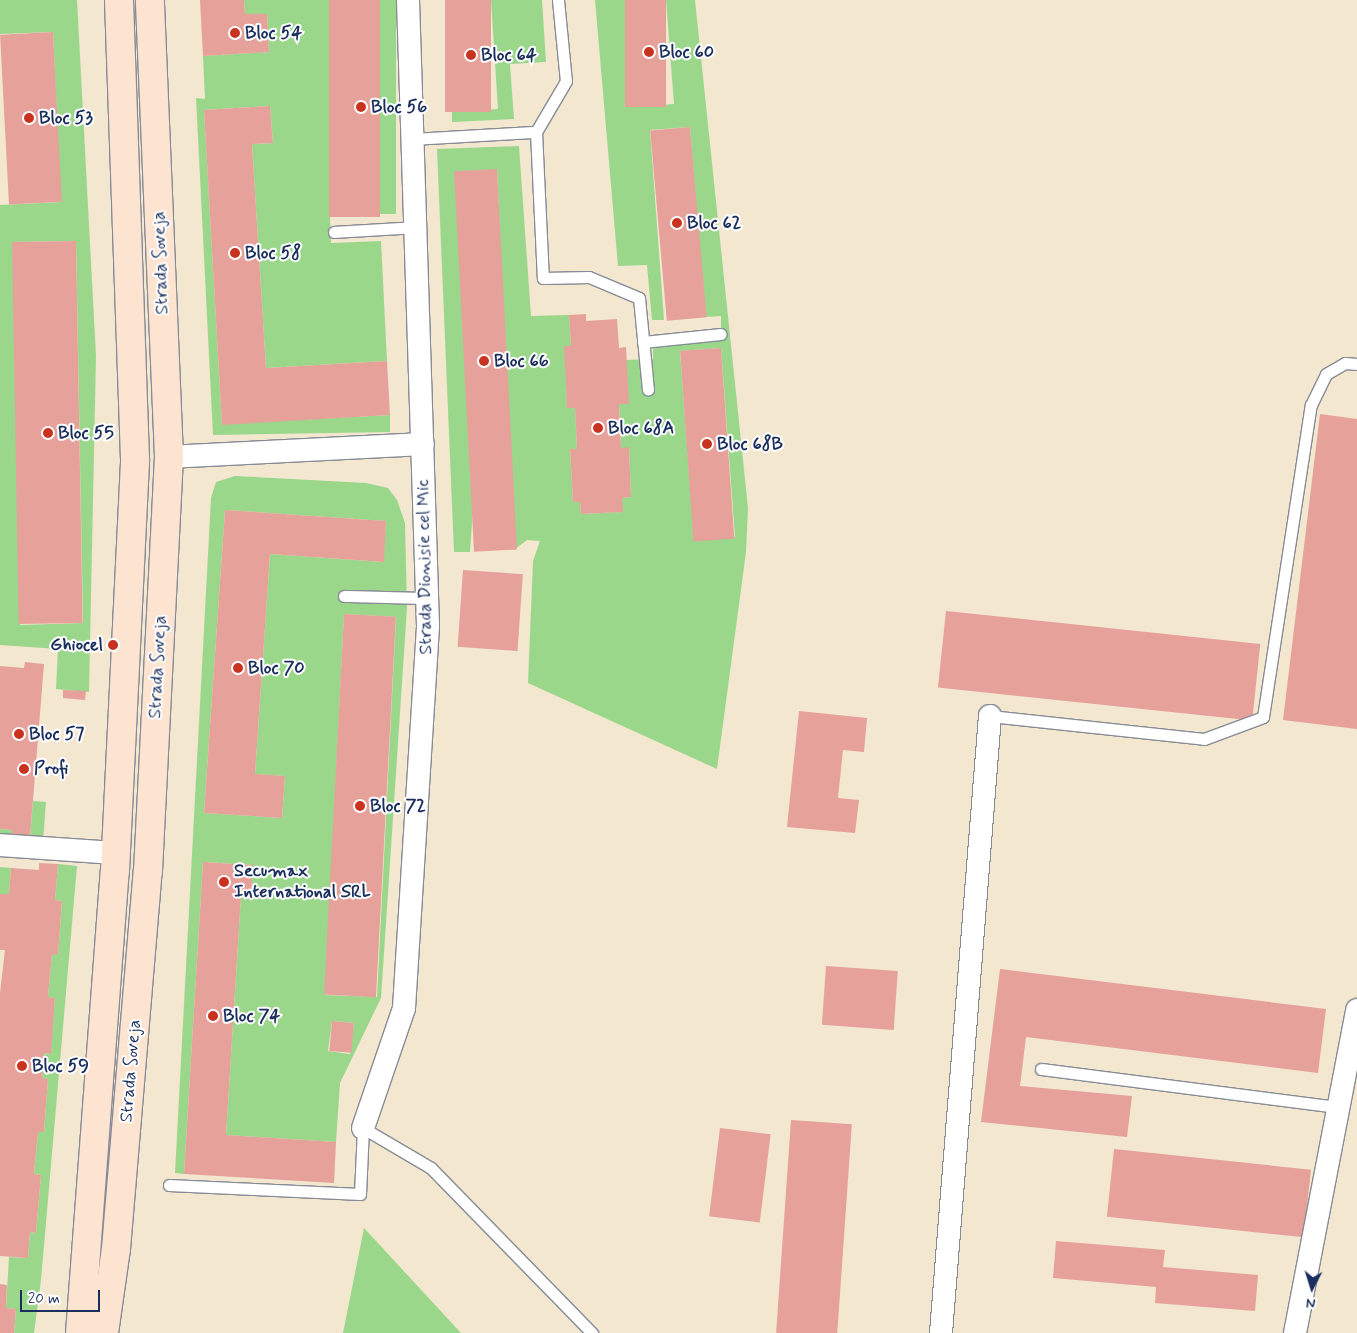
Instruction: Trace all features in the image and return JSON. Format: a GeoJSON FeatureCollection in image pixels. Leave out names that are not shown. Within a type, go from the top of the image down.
{"type":"FeatureCollection","features":[{"type":"Feature","properties":{"kind":"main road","name":"Strada Soveja"},"geometry":{"type":"LineString","coordinates":[[80,1333],[116,853],[135,460],[119,0]]}},
{"type":"Feature","properties":{"kind":"main road","name":"Strada Soveja"},"geometry":{"type":"LineString","coordinates":[[104,1333],[116,1248],[148,871],[169,457],[150,0]]}},
{"type":"Feature","properties":{"kind":"street","name":"Strada Dionisie cel Mic"},"geometry":{"type":"LineString","coordinates":[[363,1128],[404,1008],[427,598],[408,0]]}},
{"type":"Feature","properties":{"kind":"street"},"geometry":{"type":"LineString","coordinates":[[169,457],[423,444]]}},
{"type":"Feature","properties":{"kind":"street"},"geometry":{"type":"LineString","coordinates":[[941,1333],[990,716]]}},
{"type":"Feature","properties":{"kind":"street"},"geometry":{"type":"LineString","coordinates":[[0,845],[116,853]]}},
{"type":"Feature","properties":{"kind":"street"},"geometry":{"type":"LineString","coordinates":[[1295,1333],[1357,1010]]}},
{"type":"Feature","properties":{"kind":"lane"},"geometry":{"type":"LineString","coordinates":[[558,0],[566,81],[536,132],[543,278],[589,277],[639,298],[648,390]]}},
{"type":"Feature","properties":{"kind":"lane"},"geometry":{"type":"LineString","coordinates":[[413,139],[536,132]]}},
{"type":"Feature","properties":{"kind":"lane"},"geometry":{"type":"LineString","coordinates":[[334,232],[416,226]]}},
{"type":"Feature","properties":{"kind":"lane"},"geometry":{"type":"LineString","coordinates":[[643,342],[721,334]]}},
{"type":"Feature","properties":{"kind":"lane"},"geometry":{"type":"LineString","coordinates":[[990,716],[1204,739],[1263,717],[1311,405],[1326,374],[1345,363],[1357,364]]}},
{"type":"Feature","properties":{"kind":"lane"},"geometry":{"type":"LineString","coordinates":[[344,596],[427,598]]}},
{"type":"Feature","properties":{"kind":"lane"},"geometry":{"type":"LineString","coordinates":[[1041,1069],[1338,1107]]}},
{"type":"Feature","properties":{"kind":"lane"},"geometry":{"type":"LineString","coordinates":[[169,1185],[360,1194],[363,1128],[431,1168],[592,1333]]}},
{"type":"Feature","properties":{"kind":"green space"},"geometry":{"type":"Polygon","coordinates":[[[0,0],[77,0],[96,356],[89,692],[56,689],[58,649],[0,645],[0,205],[61,202],[53,32],[0,34],[0,0]],[[76,241],[13,242],[20,625],[83,623],[76,241]]]}},
{"type":"Feature","properties":{"kind":"green space"},"geometry":{"type":"Polygon","coordinates":[[[244,0],[329,0],[342,217],[330,217],[331,243],[381,241],[387,361],[266,368],[252,144],[273,143],[270,106],[204,110],[222,424],[390,415],[390,432],[213,435],[196,98],[205,99],[203,56],[269,52],[267,14],[245,14],[244,0]]]}},
{"type":"Feature","properties":{"kind":"green space"},"geometry":{"type":"Polygon","coordinates":[[[380,0],[396,0],[396,214],[380,214],[380,0]]]}},
{"type":"Feature","properties":{"kind":"green space"},"geometry":{"type":"Polygon","coordinates":[[[491,0],[542,0],[546,62],[510,64],[514,119],[452,122],[452,112],[498,109],[491,0]]]}},
{"type":"Feature","properties":{"kind":"green space"},"geometry":{"type":"Polygon","coordinates":[[[595,0],[625,0],[634,107],[674,104],[666,0],[695,0],[748,508],[746,552],[717,769],[528,683],[533,561],[540,541],[527,540],[514,550],[497,169],[470,552],[454,552],[437,149],[519,146],[531,316],[569,315],[571,346],[565,346],[567,408],[575,408],[577,449],[570,450],[573,501],[580,502],[581,514],[622,512],[622,498],[631,497],[629,448],[621,448],[619,404],[628,404],[626,360],[653,359],[653,344],[721,338],[721,316],[705,317],[690,127],[650,130],[664,320],[652,320],[647,265],[618,266],[595,0]],[[721,348],[680,351],[694,540],[735,537],[721,348]]]}},
{"type":"Feature","properties":{"kind":"green space"},"geometry":{"type":"Polygon","coordinates":[[[235,476],[366,483],[388,488],[397,500],[405,523],[407,608],[381,998],[340,1083],[336,1142],[226,1135],[241,895],[251,895],[253,865],[203,862],[184,1174],[175,1173],[211,498],[216,482],[235,476]],[[225,510],[204,813],[282,818],[285,776],[255,774],[270,554],[383,562],[386,521],[225,510]],[[344,614],[325,995],[377,997],[396,617],[344,614]],[[332,1021],[328,1051],[350,1054],[354,1023],[332,1021]]]}},
{"type":"Feature","properties":{"kind":"green space"},"geometry":{"type":"Polygon","coordinates":[[[33,801],[46,802],[43,842],[0,837],[0,829],[12,830],[12,835],[30,837],[33,801]]]}},
{"type":"Feature","properties":{"kind":"green space"},"geometry":{"type":"Polygon","coordinates":[[[58,864],[77,866],[41,1280],[34,1333],[14,1333],[16,1309],[6,1308],[9,1257],[28,1258],[30,1232],[36,1233],[41,1175],[34,1174],[38,1132],[44,1132],[48,1079],[42,1078],[44,1053],[50,1054],[55,998],[48,997],[52,954],[58,955],[62,901],[55,900],[58,864]]]}},
{"type":"Feature","properties":{"kind":"green space"},"geometry":{"type":"Polygon","coordinates":[[[0,867],[11,868],[9,894],[0,894],[0,867]]]}},
{"type":"Feature","properties":{"kind":"green space"},"geometry":{"type":"Polygon","coordinates":[[[364,1228],[461,1333],[343,1333],[364,1228]]]}},
{"type":"Feature","properties":{"kind":"building","name":"Bloc 54"},"geometry":{"type":"Polygon","coordinates":[[[200,0],[244,0],[245,14],[267,14],[269,52],[203,56],[200,0]]]}},
{"type":"Feature","properties":{"kind":"building","name":"Bloc 56"},"geometry":{"type":"Polygon","coordinates":[[[329,0],[380,0],[380,217],[329,217],[329,0]]]}},
{"type":"Feature","properties":{"kind":"building","name":"Bloc 64"},"geometry":{"type":"Polygon","coordinates":[[[445,0],[491,0],[491,112],[445,112],[445,0]]]}},
{"type":"Feature","properties":{"kind":"building","name":"Bloc 60"},"geometry":{"type":"Polygon","coordinates":[[[625,0],[666,0],[666,107],[625,107],[625,0]]]}},
{"type":"Feature","properties":{"kind":"building","name":"Bloc 53"},"geometry":{"type":"Polygon","coordinates":[[[53,32],[62,202],[9,205],[0,35],[53,32]]]}},
{"type":"Feature","properties":{"kind":"building","name":"Bloc 58"},"geometry":{"type":"Polygon","coordinates":[[[270,106],[273,143],[252,144],[266,368],[387,361],[390,415],[222,425],[204,110],[270,106]]]}},
{"type":"Feature","properties":{"kind":"building","name":"Bloc 62"},"geometry":{"type":"Polygon","coordinates":[[[690,127],[707,317],[667,321],[650,130],[690,127]]]}},
{"type":"Feature","properties":{"kind":"building","name":"Bloc 66"},"geometry":{"type":"Polygon","coordinates":[[[497,169],[517,549],[474,552],[454,171],[497,169]]]}},
{"type":"Feature","properties":{"kind":"building","name":"Bloc 55"},"geometry":{"type":"Polygon","coordinates":[[[76,241],[83,623],[19,624],[12,242],[76,241]]]}},
{"type":"Feature","properties":{"kind":"building","name":"Bloc 68A"},"geometry":{"type":"Polygon","coordinates":[[[586,314],[586,321],[617,319],[619,348],[626,347],[629,404],[619,404],[621,448],[629,447],[631,497],[622,498],[623,512],[581,514],[580,502],[573,502],[570,449],[577,449],[575,408],[567,408],[564,346],[571,346],[569,315],[586,314]]]}},
{"type":"Feature","properties":{"kind":"building","name":"Bloc 68B"},"geometry":{"type":"Polygon","coordinates":[[[721,348],[734,539],[693,541],[680,351],[721,348]]]}},
{"type":"Feature","properties":{"kind":"building"},"geometry":{"type":"Polygon","coordinates":[[[1320,414],[1357,419],[1357,729],[1283,720],[1320,414]]]}},
{"type":"Feature","properties":{"kind":"building","name":"Bloc 70"},"geometry":{"type":"Polygon","coordinates":[[[225,510],[386,521],[384,562],[270,554],[255,774],[285,776],[282,818],[204,813],[225,510]]]}},
{"type":"Feature","properties":{"kind":"building"},"geometry":{"type":"Polygon","coordinates":[[[463,570],[523,574],[517,651],[458,647],[463,570]]]}},
{"type":"Feature","properties":{"kind":"building"},"geometry":{"type":"Polygon","coordinates":[[[946,611],[1260,644],[1252,721],[938,688],[946,611]]]}},
{"type":"Feature","properties":{"kind":"building","name":"Bloc 72"},"geometry":{"type":"Polygon","coordinates":[[[344,614],[396,617],[376,997],[324,994],[344,614]]]}},
{"type":"Feature","properties":{"kind":"building","name":"Bloc 57"},"geometry":{"type":"Polygon","coordinates":[[[25,662],[44,664],[30,837],[12,835],[12,830],[0,829],[0,666],[24,668],[25,662]]]}},
{"type":"Feature","properties":{"kind":"building"},"geometry":{"type":"Polygon","coordinates":[[[63,690],[86,691],[85,700],[63,698],[63,690]]]}},
{"type":"Feature","properties":{"kind":"building"},"geometry":{"type":"Polygon","coordinates":[[[799,711],[867,718],[864,752],[843,750],[838,798],[859,800],[855,833],[787,827],[799,711]]]}},
{"type":"Feature","properties":{"kind":"building","name":"Bloc 74"},"geometry":{"type":"Polygon","coordinates":[[[203,862],[253,865],[251,896],[241,895],[226,1135],[336,1142],[334,1183],[184,1174],[203,862]]]}},
{"type":"Feature","properties":{"kind":"building","name":"Bloc 59"},"geometry":{"type":"Polygon","coordinates":[[[39,863],[58,864],[55,900],[62,901],[58,955],[52,954],[48,997],[55,998],[51,1054],[44,1053],[42,1078],[48,1079],[44,1132],[38,1132],[34,1174],[41,1175],[36,1233],[30,1232],[28,1258],[0,1256],[0,993],[5,950],[0,950],[0,894],[9,894],[11,868],[39,870],[39,863]]]}},
{"type":"Feature","properties":{"kind":"building"},"geometry":{"type":"Polygon","coordinates":[[[826,966],[898,971],[894,1030],[822,1025],[826,966]]]}},
{"type":"Feature","properties":{"kind":"building"},"geometry":{"type":"Polygon","coordinates":[[[1000,969],[1326,1009],[1318,1073],[1026,1037],[1020,1086],[1132,1096],[1127,1137],[981,1122],[1000,969]]]}},
{"type":"Feature","properties":{"kind":"building"},"geometry":{"type":"Polygon","coordinates":[[[332,1021],[354,1023],[351,1053],[329,1051],[332,1021]]]}},
{"type":"Feature","properties":{"kind":"building"},"geometry":{"type":"Polygon","coordinates":[[[791,1120],[852,1124],[837,1333],[776,1333],[791,1120]]]}},
{"type":"Feature","properties":{"kind":"building"},"geometry":{"type":"Polygon","coordinates":[[[720,1128],[771,1134],[760,1223],[709,1216],[720,1128]]]}},
{"type":"Feature","properties":{"kind":"building"},"geometry":{"type":"Polygon","coordinates":[[[1114,1149],[1311,1170],[1304,1237],[1107,1217],[1114,1149]]]}},
{"type":"Feature","properties":{"kind":"building"},"geometry":{"type":"Polygon","coordinates":[[[1056,1241],[1165,1250],[1163,1267],[1258,1275],[1255,1311],[1155,1303],[1156,1287],[1053,1278],[1056,1241]]]}},
{"type":"Feature","properties":{"kind":"building"},"geometry":{"type":"Polygon","coordinates":[[[0,1284],[7,1285],[6,1308],[16,1309],[14,1333],[0,1333],[0,1284]]]}},
{"type":"Feature","properties":{"kind":"place","name":"Bloc 54"},"geometry":{"type":"Point","coordinates":[235,33]}},
{"type":"Feature","properties":{"kind":"place","name":"Bloc 60"},"geometry":{"type":"Point","coordinates":[649,52]}},
{"type":"Feature","properties":{"kind":"place","name":"Bloc 64"},"geometry":{"type":"Point","coordinates":[471,55]}},
{"type":"Feature","properties":{"kind":"place","name":"Bloc 56"},"geometry":{"type":"Point","coordinates":[361,107]}},
{"type":"Feature","properties":{"kind":"place","name":"Bloc 53"},"geometry":{"type":"Point","coordinates":[29,118]}},
{"type":"Feature","properties":{"kind":"place","name":"Bloc 62"},"geometry":{"type":"Point","coordinates":[677,223]}},
{"type":"Feature","properties":{"kind":"place","name":"Bloc 58"},"geometry":{"type":"Point","coordinates":[235,253]}},
{"type":"Feature","properties":{"kind":"place","name":"Bloc 66"},"geometry":{"type":"Point","coordinates":[484,361]}},
{"type":"Feature","properties":{"kind":"place","name":"Bloc 68A"},"geometry":{"type":"Point","coordinates":[598,428]}},
{"type":"Feature","properties":{"kind":"place","name":"Bloc 55"},"geometry":{"type":"Point","coordinates":[48,433]}},
{"type":"Feature","properties":{"kind":"place","name":"Bloc 68B"},"geometry":{"type":"Point","coordinates":[707,444]}},
{"type":"Feature","properties":{"kind":"place","name":"Ghiocel"},"geometry":{"type":"Point","coordinates":[113,645]}},
{"type":"Feature","properties":{"kind":"place","name":"Bloc 70"},"geometry":{"type":"Point","coordinates":[238,668]}},
{"type":"Feature","properties":{"kind":"place","name":"Bloc 57"},"geometry":{"type":"Point","coordinates":[19,734]}},
{"type":"Feature","properties":{"kind":"place","name":"Profi"},"geometry":{"type":"Point","coordinates":[24,769]}},
{"type":"Feature","properties":{"kind":"place","name":"Bloc 72"},"geometry":{"type":"Point","coordinates":[360,806]}},
{"type":"Feature","properties":{"kind":"place","name":"Secumax International SRL"},"geometry":{"type":"Point","coordinates":[224,882]}},
{"type":"Feature","properties":{"kind":"place","name":"Bloc 74"},"geometry":{"type":"Point","coordinates":[213,1016]}},
{"type":"Feature","properties":{"kind":"place","name":"Bloc 59"},"geometry":{"type":"Point","coordinates":[22,1066]}}]}
